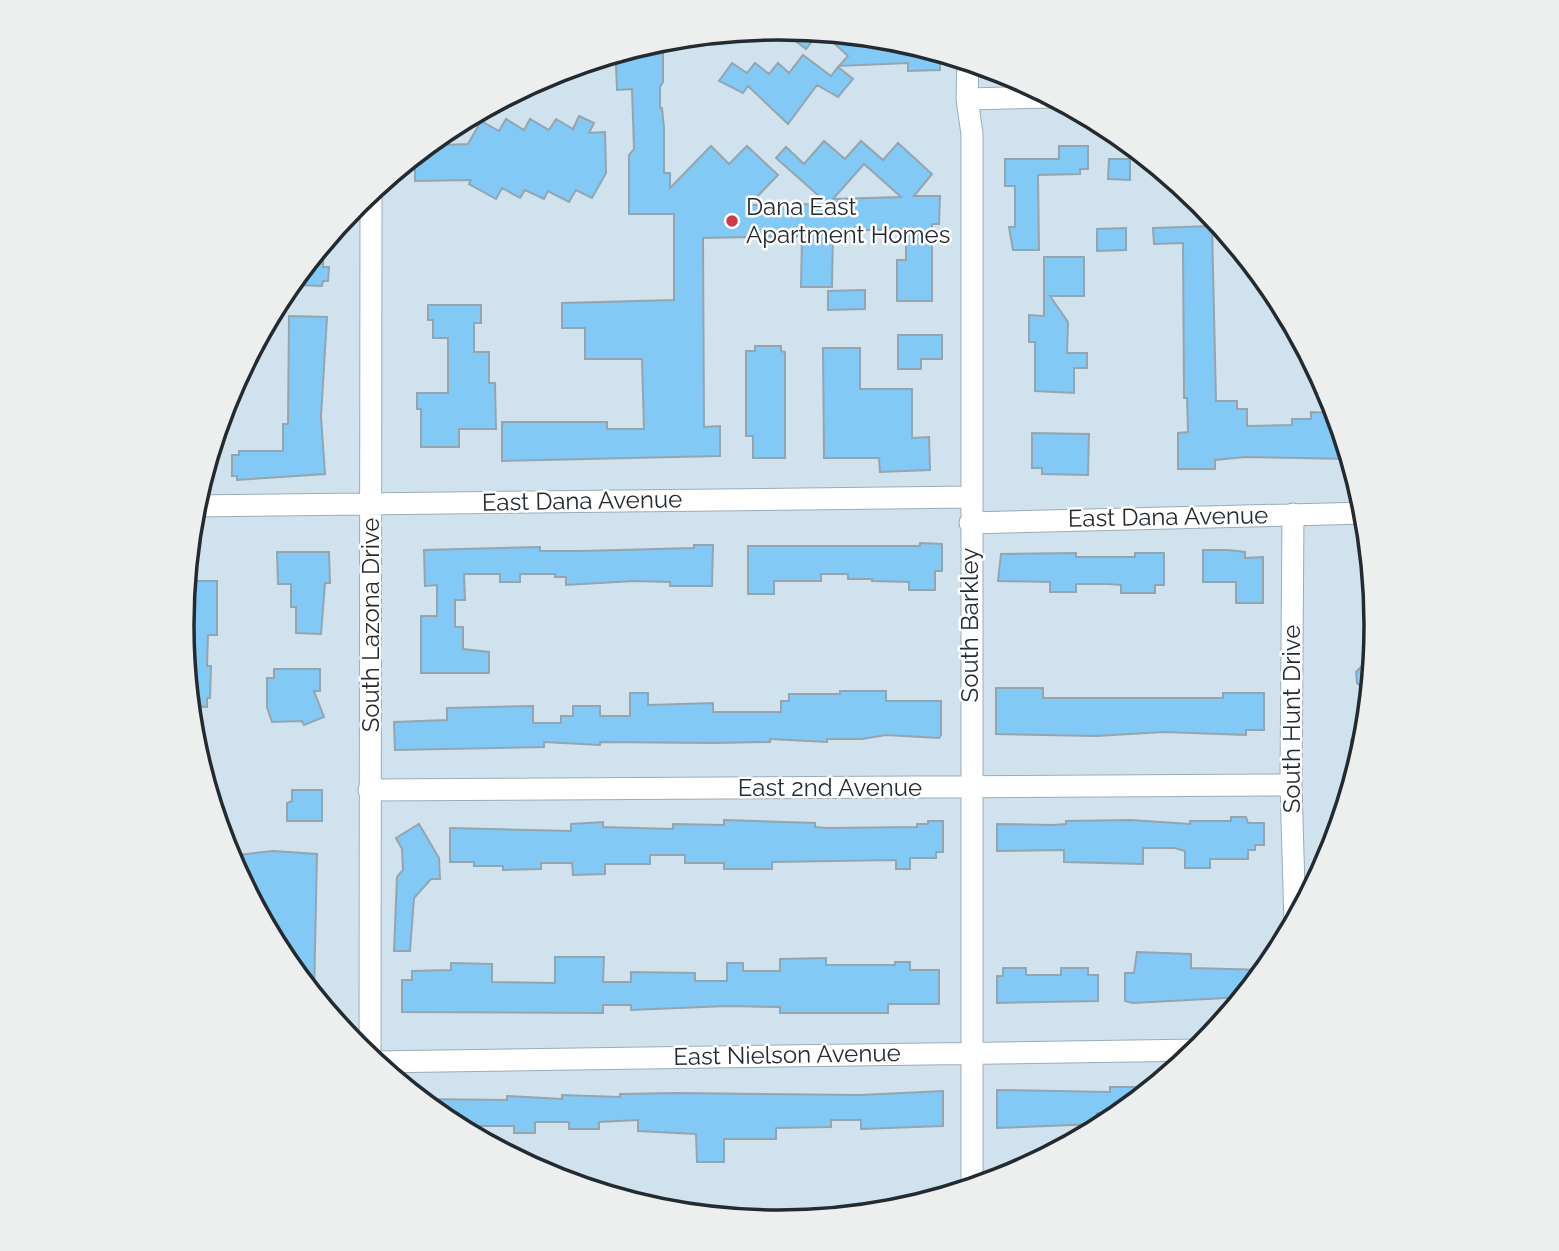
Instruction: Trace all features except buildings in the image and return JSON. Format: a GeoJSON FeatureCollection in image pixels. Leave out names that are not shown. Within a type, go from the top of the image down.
{"type":"FeatureCollection","features":[{"type":"Feature","properties":{"kind":"street","name":"South Barkley"},"geometry":{"type":"LineString","coordinates":[[968,71],[967,99],[972,134],[972,1178]]}},
{"type":"Feature","properties":{"kind":"street"},"geometry":{"type":"LineString","coordinates":[[967,99],[1030,98]]}},
{"type":"Feature","properties":{"kind":"street","name":"South Lazona Drive"},"geometry":{"type":"LineString","coordinates":[[371,207],[369,790],[372,1045]]}},
{"type":"Feature","properties":{"kind":"street","name":"East Dana Avenue"},"geometry":{"type":"LineString","coordinates":[[206,506],[971,496]]}},
{"type":"Feature","properties":{"kind":"street","name":"East Dana Avenue"},"geometry":{"type":"LineString","coordinates":[[970,523],[1354,513]]}},
{"type":"Feature","properties":{"kind":"street","name":"South Hunt Drive"},"geometry":{"type":"LineString","coordinates":[[1293,514],[1291,785],[1294,902]]}},
{"type":"Feature","properties":{"kind":"street","name":"East 2nd Avenue"},"geometry":{"type":"LineString","coordinates":[[369,790],[1291,785]]}},
{"type":"Feature","properties":{"kind":"street","name":"East Nielson Avenue"},"geometry":{"type":"LineString","coordinates":[[388,1060],[1181,1050]]}},
{"type":"Feature","properties":{"kind":"place","name":"Dana East Apartment Homes"},"geometry":{"type":"Point","coordinates":[732,221]}}]}
